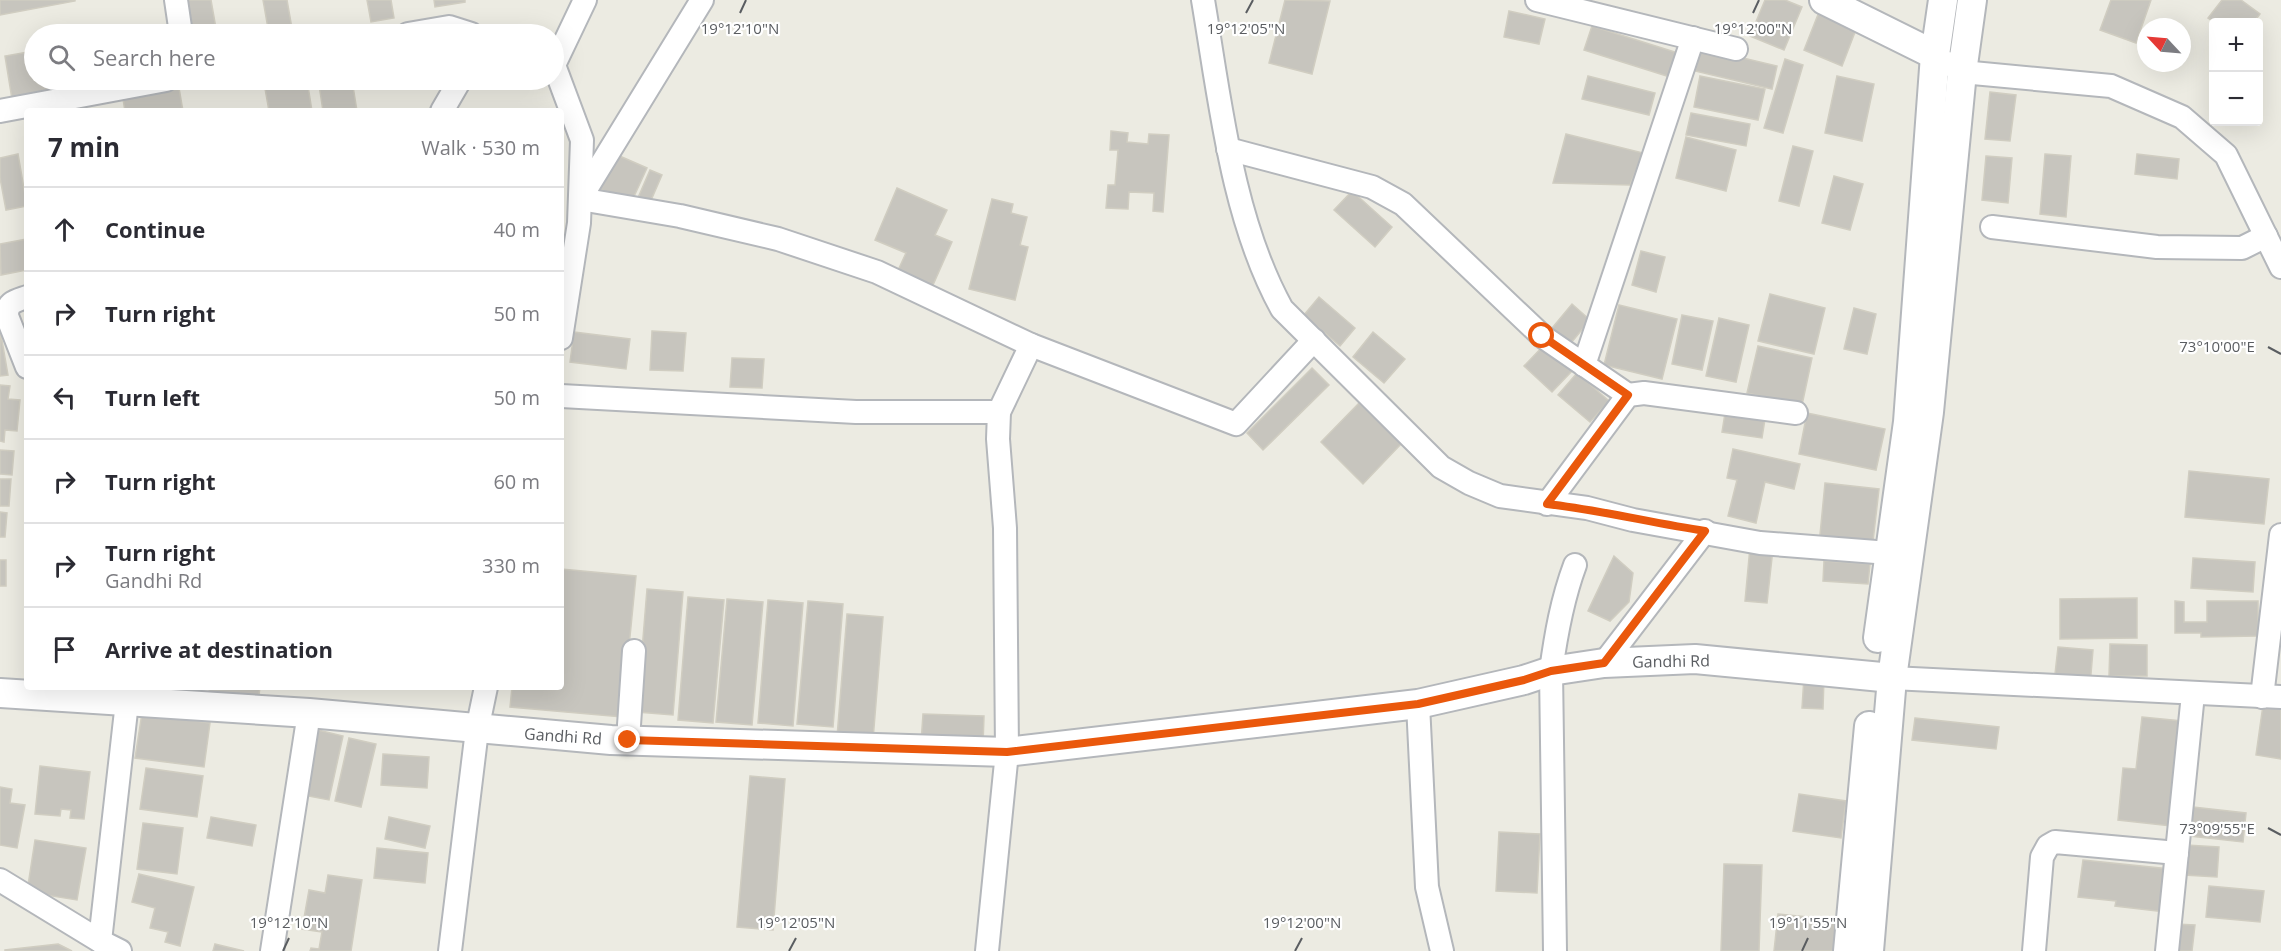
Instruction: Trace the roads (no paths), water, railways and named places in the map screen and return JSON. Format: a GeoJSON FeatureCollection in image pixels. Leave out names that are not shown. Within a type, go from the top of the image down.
{"type":"FeatureCollection","features":[{"type":"Feature","properties":{"kind":"street"},"geometry":{"type":"LineString","coordinates":[[176,0],[180,24]]}},
{"type":"Feature","properties":{"kind":"street"},"geometry":{"type":"LineString","coordinates":[[564,44],[585,0]]}},
{"type":"Feature","properties":{"kind":"street"},"geometry":{"type":"LineString","coordinates":[[580,199],[702,0]]}},
{"type":"Feature","properties":{"kind":"street"},"geometry":{"type":"LineString","coordinates":[[1203,0],[1228,149],[1256,257],[1267,282],[1282,309],[1441,467],[1469,483],[1500,496],[1587,508],[1633,520],[1705,531],[1760,543],[1889,553]]}},
{"type":"Feature","properties":{"kind":"street"},"geometry":{"type":"LineString","coordinates":[[1537,0],[1736,48]]}},
{"type":"Feature","properties":{"kind":"street"},"geometry":{"type":"LineString","coordinates":[[1824,0],[1935,55],[1962,72],[2111,86],[2182,117],[2226,155],[2281,267]]}},
{"type":"Feature","properties":{"kind":"street"},"geometry":{"type":"LineString","coordinates":[[1869,951],[1889,553],[1908,422],[1935,55],[1943,0]]}},
{"type":"Feature","properties":{"kind":"street"},"geometry":{"type":"LineString","coordinates":[[1848,951],[1883,677],[1929,412],[1962,72],[1972,0]]}},
{"type":"Feature","properties":{"kind":"street"},"geometry":{"type":"LineString","coordinates":[[1584,365],[1693,38]]}},
{"type":"Feature","properties":{"kind":"street"},"geometry":{"type":"LineString","coordinates":[[32,108],[95,102],[134,90]]}},
{"type":"Feature","properties":{"kind":"street"},"geometry":{"type":"LineString","coordinates":[[444,108],[454,90]]}},
{"type":"Feature","properties":{"kind":"street"},"geometry":{"type":"LineString","coordinates":[[563,90],[582,140],[579,223],[564,319]]}},
{"type":"Feature","properties":{"kind":"street"},"geometry":{"type":"LineString","coordinates":[[0,111],[24,109]]}},
{"type":"Feature","properties":{"kind":"street"},"geometry":{"type":"LineString","coordinates":[[1228,149],[1372,187],[1403,204],[1542,336],[1628,395],[1644,393],[1796,413]]}},
{"type":"Feature","properties":{"kind":"street"},"geometry":{"type":"LineString","coordinates":[[580,199],[680,216],[778,239],[878,272],[1031,345],[1236,424],[1314,340]]}},
{"type":"Feature","properties":{"kind":"street"},"geometry":{"type":"LineString","coordinates":[[1992,227],[2157,247],[2242,248],[2266,236]]}},
{"type":"Feature","properties":{"kind":"street"},"geometry":{"type":"LineString","coordinates":[[24,298],[4,308],[24,359]]}},
{"type":"Feature","properties":{"kind":"street"},"geometry":{"type":"LineString","coordinates":[[987,951],[1007,752],[1005,528],[998,439],[999,412],[1031,345]]}},
{"type":"Feature","properties":{"kind":"street"},"geometry":{"type":"LineString","coordinates":[[1547,504],[1628,395]]}},
{"type":"Feature","properties":{"kind":"street"},"geometry":{"type":"LineString","coordinates":[[564,396],[856,412],[999,412]]}},
{"type":"Feature","properties":{"kind":"street"},"geometry":{"type":"LineString","coordinates":[[1604,663],[1705,531]]}},
{"type":"Feature","properties":{"kind":"street"},"geometry":{"type":"LineString","coordinates":[[1883,677],[2271,697],[2281,535]]}},
{"type":"Feature","properties":{"kind":"street"},"geometry":{"type":"LineString","coordinates":[[1555,951],[1551,671],[1556,629],[1575,565]]}},
{"type":"Feature","properties":{"kind":"street"},"geometry":{"type":"LineString","coordinates":[[628,740],[634,651]]}},
{"type":"Feature","properties":{"kind":"street","name":"Gandhi Rd"},"geometry":{"type":"LineString","coordinates":[[0,693],[29,691],[127,702],[628,740],[1007,752],[1418,704],[1524,680],[1551,671],[1604,663],[1695,659],[1883,677]]}},
{"type":"Feature","properties":{"kind":"street"},"geometry":{"type":"LineString","coordinates":[[450,951],[477,730],[485,690]]}},
{"type":"Feature","properties":{"kind":"street"},"geometry":{"type":"LineString","coordinates":[[2167,951],[2193,694]]}},
{"type":"Feature","properties":{"kind":"street"},"geometry":{"type":"LineString","coordinates":[[0,880],[110,946],[127,702]]}},
{"type":"Feature","properties":{"kind":"street"},"geometry":{"type":"LineString","coordinates":[[1418,704],[1427,887],[1442,951]]}},
{"type":"Feature","properties":{"kind":"street"},"geometry":{"type":"LineString","coordinates":[[272,951],[309,714]]}},
{"type":"Feature","properties":{"kind":"street"},"geometry":{"type":"LineString","coordinates":[[2034,951],[2042,856],[2048,846],[2055,842],[2177,853]]}}]}
